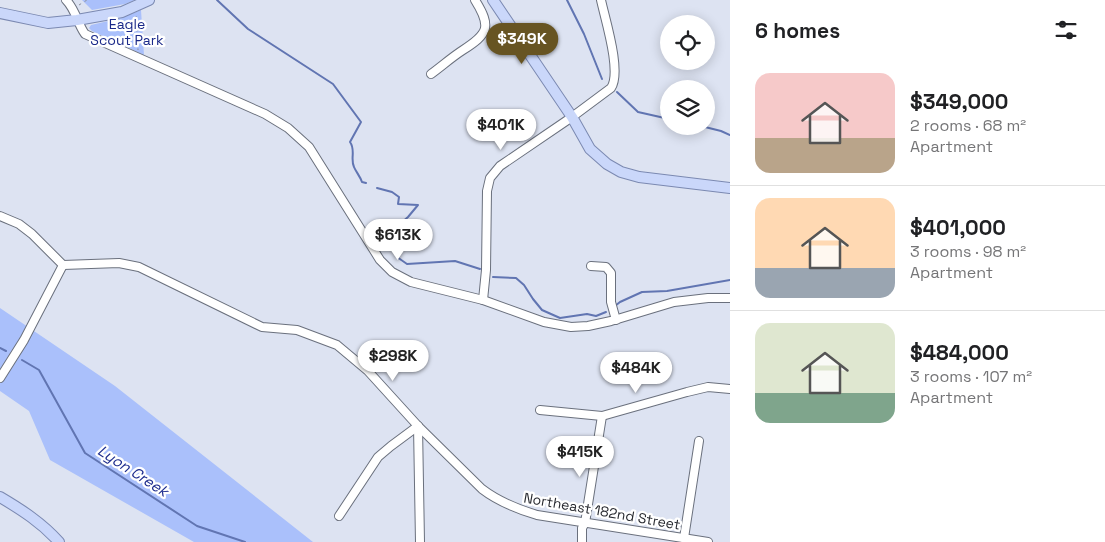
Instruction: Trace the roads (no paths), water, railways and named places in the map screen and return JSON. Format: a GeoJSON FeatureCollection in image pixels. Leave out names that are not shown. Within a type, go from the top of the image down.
{"type":"FeatureCollection","features":[{"type":"Feature","properties":{"kind":"main road"},"geometry":{"type":"LineString","coordinates":[[0,13],[48,23],[122,12],[149,0]]}},
{"type":"Feature","properties":{"kind":"main road"},"geometry":{"type":"LineString","coordinates":[[493,0],[572,117],[590,149],[607,164],[621,172],[639,178],[730,188]]}},
{"type":"Feature","properties":{"kind":"main road"},"geometry":{"type":"LineString","coordinates":[[0,497],[45,528],[59,542]]}},
{"type":"Feature","properties":{"kind":"street"},"geometry":{"type":"LineString","coordinates":[[66,0],[74,9],[77,20],[85,34],[264,114],[288,128],[309,147],[380,260],[392,272],[411,282],[483,300],[557,325],[572,327],[588,326],[616,320],[674,302],[708,298],[730,298]]}},
{"type":"Feature","properties":{"kind":"street"},"geometry":{"type":"LineString","coordinates":[[431,74],[481,37],[485,29],[485,20],[484,14],[475,0]]}},
{"type":"Feature","properties":{"kind":"street"},"geometry":{"type":"LineString","coordinates":[[483,300],[486,273],[487,191],[490,178],[500,166],[612,88],[616,79],[614,59],[601,0]]}},
{"type":"Feature","properties":{"kind":"street"},"geometry":{"type":"LineString","coordinates":[[0,216],[20,224],[63,265],[24,340],[0,378]]}},
{"type":"Feature","properties":{"kind":"street","name":"Northeast 182nd Street"},"geometry":{"type":"LineString","coordinates":[[63,265],[118,263],[139,267],[262,327],[297,330],[337,344],[368,371],[418,426],[482,489],[493,498],[514,508],[537,515],[708,542]]}},
{"type":"Feature","properties":{"kind":"street"},"geometry":{"type":"LineString","coordinates":[[591,266],[606,267],[611,273],[611,302],[616,320]]}},
{"type":"Feature","properties":{"kind":"street"},"geometry":{"type":"LineString","coordinates":[[540,410],[602,416],[708,387],[730,388]]}},
{"type":"Feature","properties":{"kind":"street"},"geometry":{"type":"LineString","coordinates":[[582,542],[582,528],[585,523],[602,416]]}},
{"type":"Feature","properties":{"kind":"street"},"geometry":{"type":"LineString","coordinates":[[339,516],[378,457],[418,426]]}},
{"type":"Feature","properties":{"kind":"street"},"geometry":{"type":"LineString","coordinates":[[418,426],[420,542]]}},
{"type":"Feature","properties":{"kind":"street"},"geometry":{"type":"LineString","coordinates":[[687,539],[699,441]]}},
{"type":"Feature","properties":{"kind":"waterway"},"geometry":{"type":"LineString","coordinates":[[217,0],[248,29],[333,84],[361,122],[350,142],[353,148],[354,167],[362,182],[366,183]]}},
{"type":"Feature","properties":{"kind":"waterway"},"geometry":{"type":"LineString","coordinates":[[567,0],[584,34],[602,79]]}},
{"type":"Feature","properties":{"kind":"waterway"},"geometry":{"type":"LineString","coordinates":[[617,92],[638,112],[660,117]]}},
{"type":"Feature","properties":{"kind":"waterway"},"geometry":{"type":"LineString","coordinates":[[715,130],[730,135]]}},
{"type":"Feature","properties":{"kind":"waterway"},"geometry":{"type":"LineString","coordinates":[[377,188],[392,192],[399,197],[398,204],[418,205],[401,223],[390,242],[397,257],[407,264],[455,261],[480,269]]}},
{"type":"Feature","properties":{"kind":"waterway"},"geometry":{"type":"LineString","coordinates":[[493,277],[516,278],[524,285],[542,310],[560,318],[587,314],[596,316],[606,312]]}},
{"type":"Feature","properties":{"kind":"waterway"},"geometry":{"type":"LineString","coordinates":[[615,306],[642,292],[667,291],[730,280]]}},
{"type":"Feature","properties":{"kind":"waterway","name":"Lyon Creek"},"geometry":{"type":"LineString","coordinates":[[0,348],[6,351]]}},
{"type":"Feature","properties":{"kind":"waterway","name":"Lyon Creek"},"geometry":{"type":"LineString","coordinates":[[22,360],[39,370],[85,453],[197,526],[245,542]]}},
{"type":"Feature","properties":{"kind":"park label","name":"Eagle Scout Park"},"geometry":{"type":"Point","coordinates":[127,32]}}]}
